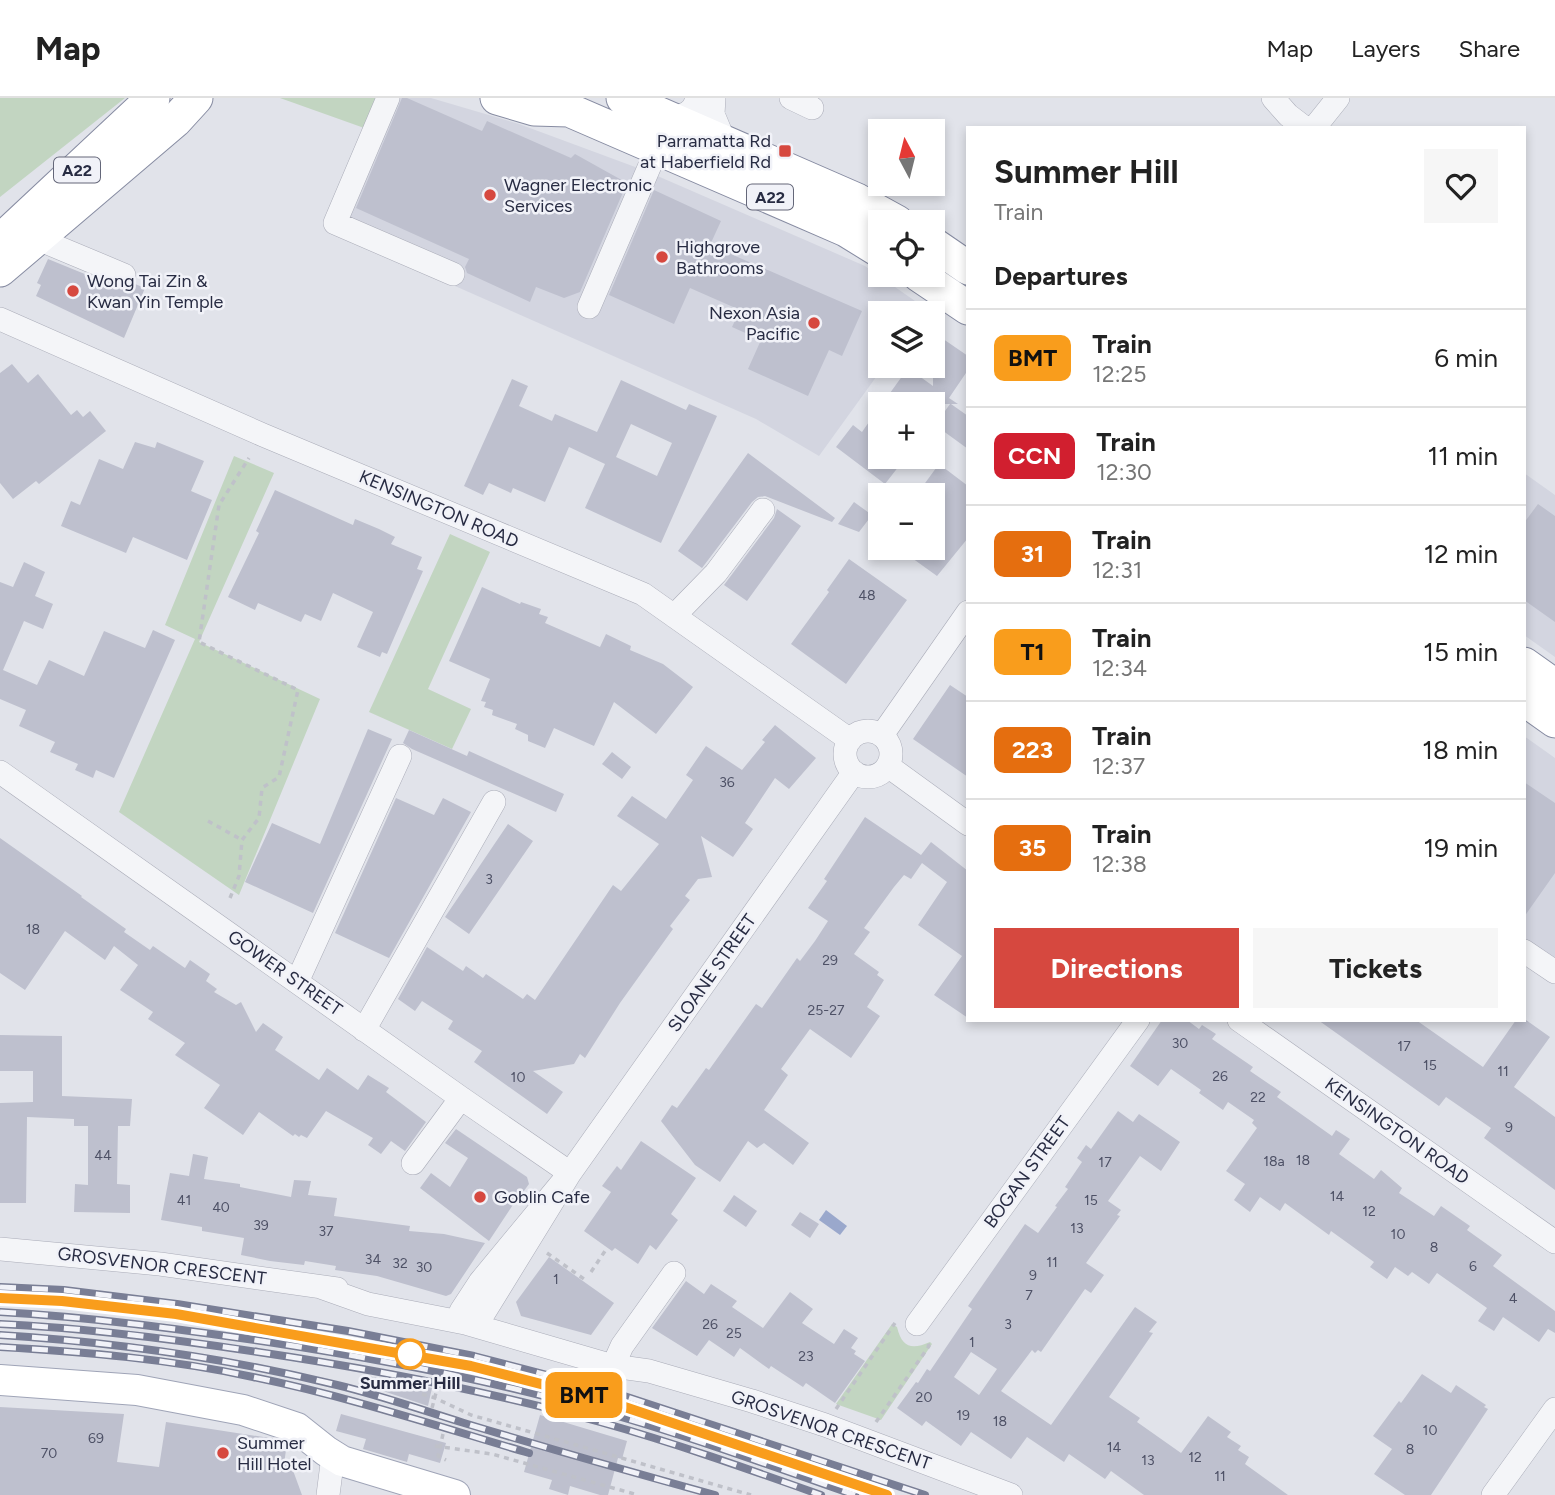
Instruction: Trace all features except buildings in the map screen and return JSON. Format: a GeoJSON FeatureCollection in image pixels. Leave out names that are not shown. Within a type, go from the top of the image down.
{"type":"FeatureCollection","features":[{"type":"Feature","properties":{"kind":"highway","name":"A22"},"geometry":{"type":"LineString","coordinates":[[0,240],[175,106],[211,98]]}},
{"type":"Feature","properties":{"kind":"highway","name":"A22"},"geometry":{"type":"LineString","coordinates":[[496,98],[534,109],[559,104],[846,230],[868,244]]}},
{"type":"Feature","properties":{"kind":"highway","name":"A22"},"geometry":{"type":"LineString","coordinates":[[623,98],[875,210]]}},
{"type":"Feature","properties":{"kind":"highway","name":"A22"},"geometry":{"type":"LineString","coordinates":[[0,270],[38,239],[175,106]]}},
{"type":"Feature","properties":{"kind":"highway"},"geometry":{"type":"LineString","coordinates":[[945,252],[966,267]]}},
{"type":"Feature","properties":{"kind":"highway"},"geometry":{"type":"LineString","coordinates":[[937,287],[966,307]]}},
{"type":"Feature","properties":{"kind":"highway"},"geometry":{"type":"LineString","coordinates":[[1526,665],[1555,686]]}},
{"type":"Feature","properties":{"kind":"highway"},"geometry":{"type":"LineString","coordinates":[[1526,700],[1555,721]]}},
{"type":"Feature","properties":{"kind":"main road"},"geometry":{"type":"LineString","coordinates":[[0,1380],[116,1388],[243,1409],[297,1427],[333,1456],[456,1495]]}},
{"type":"Feature","properties":{"kind":"street"},"geometry":{"type":"LineString","coordinates":[[388,98],[335,223],[453,274]]}},
{"type":"Feature","properties":{"kind":"street"},"geometry":{"type":"LineString","coordinates":[[528,98],[559,104]]}},
{"type":"Feature","properties":{"kind":"street"},"geometry":{"type":"LineString","coordinates":[[670,118],[684,116],[696,106],[697,98]]}},
{"type":"Feature","properties":{"kind":"street"},"geometry":{"type":"LineString","coordinates":[[714,98],[713,114],[725,143]]}},
{"type":"Feature","properties":{"kind":"street"},"geometry":{"type":"LineString","coordinates":[[791,98],[812,108]]}},
{"type":"Feature","properties":{"kind":"street"},"geometry":{"type":"LineString","coordinates":[[1273,98],[1302,126]]}},
{"type":"Feature","properties":{"kind":"street"},"geometry":{"type":"LineString","coordinates":[[1316,126],[1338,98]]}},
{"type":"Feature","properties":{"kind":"street"},"geometry":{"type":"LineString","coordinates":[[589,307],[657,149]]}},
{"type":"Feature","properties":{"kind":"street"},"geometry":{"type":"LineString","coordinates":[[38,239],[124,275]]}},
{"type":"Feature","properties":{"kind":"street","name":"KENSINGTON ROAD"},"geometry":{"type":"LineString","coordinates":[[1,317],[263,435],[642,594],[850,740]]}},
{"type":"Feature","properties":{"kind":"street"},"geometry":{"type":"LineString","coordinates":[[674,616],[716,573],[763,510]]}},
{"type":"Feature","properties":{"kind":"street"},"geometry":{"type":"LineString","coordinates":[[882,735],[966,615]]}},
{"type":"Feature","properties":{"kind":"street"},"geometry":{"type":"LineString","coordinates":[[868,731],[882,735],[892,752],[888,766],[877,775],[861,776],[855,772],[846,761],[845,754],[850,740],[855,735],[868,731]]}},
{"type":"Feature","properties":{"kind":"street"},"geometry":{"type":"LineString","coordinates":[[297,982],[400,756]]}},
{"type":"Feature","properties":{"kind":"street"},"geometry":{"type":"LineString","coordinates":[[888,766],[966,823]]}},
{"type":"Feature","properties":{"kind":"street","name":"GOWER STREET"},"geometry":{"type":"LineString","coordinates":[[0,772],[570,1173]]}},
{"type":"Feature","properties":{"kind":"street","name":"SLOANE STREET"},"geometry":{"type":"LineString","coordinates":[[469,1317],[480,1282],[570,1173],[855,772]]}},
{"type":"Feature","properties":{"kind":"street"},"geometry":{"type":"LineString","coordinates":[[364,1030],[494,802]]}},
{"type":"Feature","properties":{"kind":"street"},"geometry":{"type":"LineString","coordinates":[[1526,952],[1555,972]]}},
{"type":"Feature","properties":{"kind":"street","name":"BOGAN STREET"},"geometry":{"type":"LineString","coordinates":[[917,1324],[1137,1022]]}},
{"type":"Feature","properties":{"kind":"street","name":"KENSINGTON ROAD"},"geometry":{"type":"LineString","coordinates":[[1242,1022],[1555,1241]]}},
{"type":"Feature","properties":{"kind":"street"},"geometry":{"type":"LineString","coordinates":[[413,1163],[461,1098]]}},
{"type":"Feature","properties":{"kind":"street","name":"GROSVENOR CRESCENT"},"geometry":{"type":"LineString","coordinates":[[0,1249],[160,1264],[323,1288],[371,1290],[614,1360],[825,1425],[1011,1495]]}},
{"type":"Feature","properties":{"kind":"street"},"geometry":{"type":"LineString","coordinates":[[614,1360],[674,1273]]}},
{"type":"Feature","properties":{"kind":"street"},"geometry":{"type":"LineString","coordinates":[[1493,1495],[1555,1409]]}},
{"type":"Feature","properties":{"kind":"street"},"geometry":{"type":"LineString","coordinates":[[328,1495],[333,1456]]}},
{"type":"Feature","properties":{"kind":"path"},"geometry":{"type":"LineString","coordinates":[[230,898],[239,876],[242,840],[259,818],[262,788],[279,777],[298,690],[199,642],[219,505],[249,458]]}},
{"type":"Feature","properties":{"kind":"path"},"geometry":{"type":"LineString","coordinates":[[208,821],[242,840]]}},
{"type":"Feature","properties":{"kind":"path"},"geometry":{"type":"LineString","coordinates":[[590,1272],[607,1248]]}},
{"type":"Feature","properties":{"kind":"path"},"geometry":{"type":"LineString","coordinates":[[547,1253],[584,1279]]}},
{"type":"Feature","properties":{"kind":"path"},"geometry":{"type":"LineString","coordinates":[[825,1425],[895,1323],[917,1324],[929,1346],[864,1440]]}},
{"type":"Feature","properties":{"kind":"path"},"geometry":{"type":"LineString","coordinates":[[373,1382],[380,1381],[378,1390]]}},
{"type":"Feature","properties":{"kind":"path"},"geometry":{"type":"LineString","coordinates":[[432,1408],[437,1389]]}},
{"type":"Feature","properties":{"kind":"path"},"geometry":{"type":"LineString","coordinates":[[422,1394],[500,1426],[751,1495]]}},
{"type":"Feature","properties":{"kind":"path"},"geometry":{"type":"LineString","coordinates":[[443,1434],[438,1456],[446,1460]]}},
{"type":"Feature","properties":{"kind":"path"},"geometry":{"type":"LineString","coordinates":[[435,1446],[493,1451],[638,1495]]}},
{"type":"Feature","properties":{"kind":"shaded area"},"geometry":{"type":"Polygon","coordinates":[[[400,98],[431,98],[519,124],[646,171],[865,266],[868,268],[868,287],[895,287],[915,301],[868,301],[868,378],[875,378],[819,456],[756,419],[455,286],[463,270],[348,220],[400,98]]]}},
{"type":"Feature","properties":{"kind":"shaded area"},"geometry":{"type":"Polygon","coordinates":[[[1526,474],[1555,495],[1555,657],[1526,636],[1526,474]]]}},
{"type":"Feature","properties":{"kind":"shaded area"},"geometry":{"type":"Polygon","coordinates":[[[1526,737],[1555,758],[1555,964],[1526,943],[1526,737]]]}},
{"type":"Feature","properties":{"kind":"green space"},"geometry":{"type":"Polygon","coordinates":[[[0,98],[125,98],[0,197],[0,98]]]}},
{"type":"Feature","properties":{"kind":"green space"},"geometry":{"type":"Polygon","coordinates":[[[280,98],[380,98],[367,129],[280,98]]]}},
{"type":"Feature","properties":{"kind":"green space"},"geometry":{"type":"Polygon","coordinates":[[[234,456],[274,473],[199,642],[320,699],[239,895],[119,812],[195,639],[165,625],[234,456]]]}},
{"type":"Feature","properties":{"kind":"green space"},"geometry":{"type":"Polygon","coordinates":[[[450,534],[490,552],[428,689],[471,709],[452,749],[369,712],[450,534]]]}},
{"type":"Feature","properties":{"kind":"green space"},"geometry":{"type":"Polygon","coordinates":[[[892,1324],[909,1345],[932,1344],[881,1420],[836,1404],[892,1324]]]}},
{"type":"Feature","properties":{"kind":"water"},"geometry":{"type":"Polygon","coordinates":[[[826,1210],[847,1226],[840,1235],[819,1220],[826,1210]]]}},
{"type":"Feature","properties":{"kind":"railway"},"geometry":{"type":"LineString","coordinates":[[0,1287],[64,1290],[177,1304],[348,1331],[474,1356],[609,1391],[925,1495]]}},
{"type":"Feature","properties":{"kind":"railway"},"geometry":{"type":"LineString","coordinates":[[0,1297],[101,1305],[201,1318],[401,1352]]}},
{"type":"Feature","properties":{"kind":"railway"},"geometry":{"type":"LineString","coordinates":[[0,1312],[101,1320],[235,1337],[437,1372],[563,1401],[635,1421],[855,1495]]}},
{"type":"Feature","properties":{"kind":"railway"},"geometry":{"type":"LineString","coordinates":[[0,1324],[97,1331],[194,1343],[387,1373],[515,1400],[628,1430],[821,1495]]}},
{"type":"Feature","properties":{"kind":"railway"},"geometry":{"type":"LineString","coordinates":[[0,1335],[170,1352],[295,1375],[369,1393],[526,1442],[715,1495]]}},
{"type":"Feature","properties":{"kind":"railway"},"geometry":{"type":"LineString","coordinates":[[0,1347],[127,1357],[253,1377],[357,1402],[529,1453]]}},
{"type":"Feature","properties":{"kind":"railway"},"geometry":{"type":"LineString","coordinates":[[682,1425],[888,1495]]}},
{"type":"Feature","properties":{"kind":"train","name":"BMT"},"geometry":{"type":"LineString","coordinates":[[0,1298],[62,1301],[176,1314],[471,1366],[607,1401],[887,1495]]}},
{"type":"Feature","properties":{"kind":"place","name":"Parramatta Rd at Haberfield Rd"},"geometry":{"type":"Point","coordinates":[785,151]}},
{"type":"Feature","properties":{"kind":"place","name":"Wagner Electronic Services"},"geometry":{"type":"Point","coordinates":[490,195]}},
{"type":"Feature","properties":{"kind":"place","name":"Highgrove Bathrooms"},"geometry":{"type":"Point","coordinates":[662,257]}},
{"type":"Feature","properties":{"kind":"place","name":"Wong Tai Zin & Kwan Yin Temple"},"geometry":{"type":"Point","coordinates":[73,291]}},
{"type":"Feature","properties":{"kind":"place","name":"Nexon Asia Pacific"},"geometry":{"type":"Point","coordinates":[814,323]}},
{"type":"Feature","properties":{"kind":"place","name":"Goblin Cafe"},"geometry":{"type":"Point","coordinates":[480,1197]}},
{"type":"Feature","properties":{"kind":"place","name":"Summer Hill"},"geometry":{"type":"Point","coordinates":[410,1354]}},
{"type":"Feature","properties":{"kind":"place","name":"Summer Hill Hotel"},"geometry":{"type":"Point","coordinates":[223,1453]}}]}
